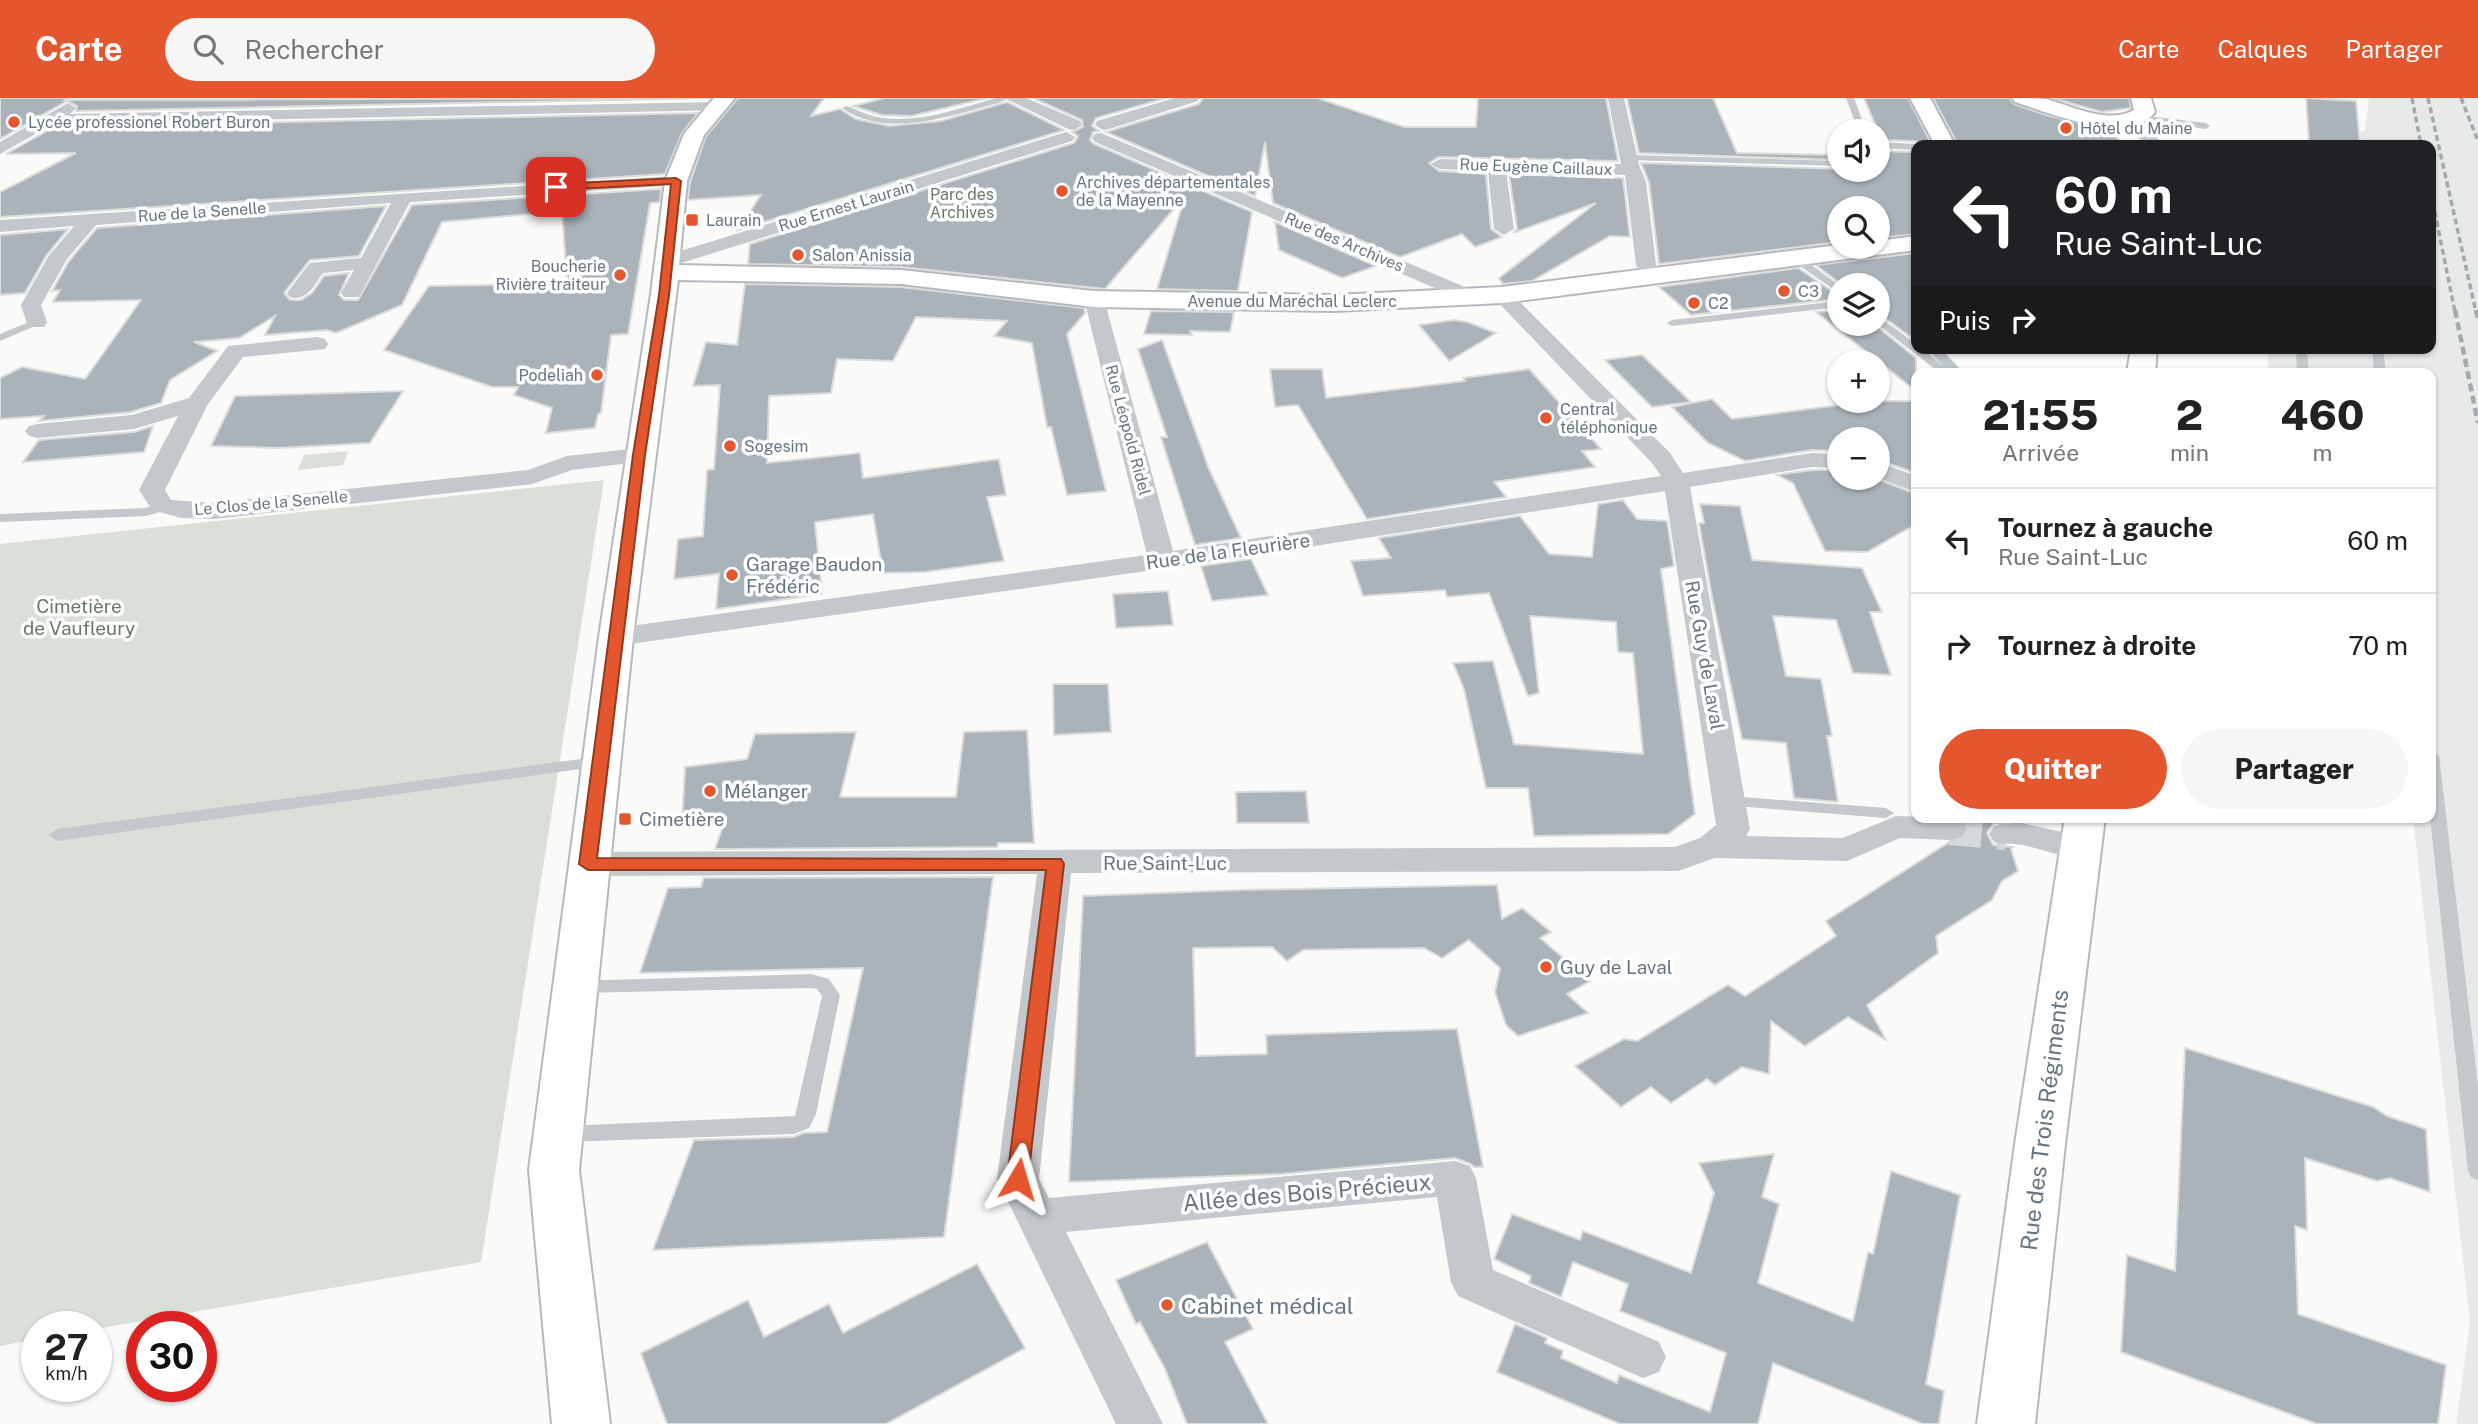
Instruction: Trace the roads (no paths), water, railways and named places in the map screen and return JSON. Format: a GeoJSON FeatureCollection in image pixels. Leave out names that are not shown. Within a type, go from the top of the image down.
{"type":"FeatureCollection","features":[{"type":"Feature","properties":{"kind":"main road"},"geometry":{"type":"LineString","coordinates":[[1920,98],[1942,140]]}},
{"type":"Feature","properties":{"kind":"main road"},"geometry":{"type":"LineString","coordinates":[[2022,98],[2106,121],[2136,113]]}},
{"type":"Feature","properties":{"kind":"main road"},"geometry":{"type":"LineString","coordinates":[[581,1424],[554,1170],[616,637],[667,266],[676,181],[694,134],[721,103]]}},
{"type":"Feature","properties":{"kind":"main road","name":"Avenue du Maréchal Leclerc"},"geometry":{"type":"LineString","coordinates":[[667,266],[708,261],[901,277],[1094,299],[1334,303],[1502,295],[1911,244]]}},
{"type":"Feature","properties":{"kind":"main road","name":"Rue des Trois Régiments"},"geometry":{"type":"LineString","coordinates":[[2006,1424],[2038,1157],[2083,832]]}},
{"type":"Feature","properties":{"kind":"street"},"geometry":{"type":"LineString","coordinates":[[0,149],[84,98]]}},
{"type":"Feature","properties":{"kind":"street"},"geometry":{"type":"LineString","coordinates":[[1012,98],[1070,131],[1102,132],[1192,98]]}},
{"type":"Feature","properties":{"kind":"street"},"geometry":{"type":"LineString","coordinates":[[1616,98],[1630,164],[1637,182],[1646,265],[1652,275]]}},
{"type":"Feature","properties":{"kind":"street"},"geometry":{"type":"LineString","coordinates":[[51,119],[554,104],[721,103]]}},
{"type":"Feature","properties":{"kind":"street"},"geometry":{"type":"LineString","coordinates":[[2136,113],[2154,140]]}},
{"type":"Feature","properties":{"kind":"street","name":"Rue Ernest Laurain"},"geometry":{"type":"LineString","coordinates":[[708,261],[1070,131]]}},
{"type":"Feature","properties":{"kind":"street","name":"Rue des Archives"},"geometry":{"type":"LineString","coordinates":[[1102,132],[1472,297]]}},
{"type":"Feature","properties":{"kind":"street","name":"Rue Eugène Caillaux"},"geometry":{"type":"LineString","coordinates":[[1440,164],[1630,164]]}},
{"type":"Feature","properties":{"kind":"street"},"geometry":{"type":"LineString","coordinates":[[1496,165],[1504,229]]}},
{"type":"Feature","properties":{"kind":"street","name":"Rue de la Senelle"},"geometry":{"type":"LineString","coordinates":[[0,226],[404,197],[676,181]]}},
{"type":"Feature","properties":{"kind":"street"},"geometry":{"type":"LineString","coordinates":[[351,293],[404,197]]}},
{"type":"Feature","properties":{"kind":"street"},"geometry":{"type":"LineString","coordinates":[[36,322],[31,305],[58,257],[91,219]]}},
{"type":"Feature","properties":{"kind":"street"},"geometry":{"type":"LineString","coordinates":[[297,293],[317,267],[367,263]]}},
{"type":"Feature","properties":{"kind":"street"},"geometry":{"type":"LineString","coordinates":[[1502,295],[1661,457],[1677,482]]}},
{"type":"Feature","properties":{"kind":"street","name":"Rue Léopold Ridel"},"geometry":{"type":"LineString","coordinates":[[1094,299],[1162,560]]}},
{"type":"Feature","properties":{"kind":"street"},"geometry":{"type":"LineString","coordinates":[[165,506],[161,505],[152,490],[197,403],[236,351],[317,344]]}},
{"type":"Feature","properties":{"kind":"street"},"geometry":{"type":"LineString","coordinates":[[37,432],[134,422],[197,403]]}},
{"type":"Feature","properties":{"kind":"street","name":"Le Clos de la Senelle"},"geometry":{"type":"LineString","coordinates":[[165,506],[181,510],[214,511],[532,477],[567,463],[639,455]]}},
{"type":"Feature","properties":{"kind":"street","name":"Rue de la Fleurière"},"geometry":{"type":"LineString","coordinates":[[616,637],[1162,560],[1812,460],[1827,461]]}},
{"type":"Feature","properties":{"kind":"street"},"geometry":{"type":"LineString","coordinates":[[1890,474],[1911,483]]}},
{"type":"Feature","properties":{"kind":"street","name":"Rue Guy de Laval"},"geometry":{"type":"LineString","coordinates":[[1677,482],[1725,825]]}},
{"type":"Feature","properties":{"kind":"street"},"geometry":{"type":"LineString","coordinates":[[1725,825],[1847,850],[1896,827],[1950,829]]}},
{"type":"Feature","properties":{"kind":"street","name":"Rue Saint-Luc"},"geometry":{"type":"LineString","coordinates":[[588,864],[1055,864],[1678,859],[1725,825]]}},
{"type":"Feature","properties":{"kind":"street"},"geometry":{"type":"LineString","coordinates":[[2006,834],[2083,832]]}},
{"type":"Feature","properties":{"kind":"street"},"geometry":{"type":"LineString","coordinates":[[1055,864],[1018,1179],[1140,1424]]}},
{"type":"Feature","properties":{"kind":"street","name":"Allée des Bois Précieux"},"geometry":{"type":"LineString","coordinates":[[1036,1217],[1455,1178],[1473,1282],[1643,1357]]}},
{"type":"Feature","properties":{"kind":"lane"},"geometry":{"type":"LineString","coordinates":[[846,108],[857,116],[913,122],[1005,98]]}},
{"type":"Feature","properties":{"kind":"lane"},"geometry":{"type":"LineString","coordinates":[[1850,98],[1858,119]]}},
{"type":"Feature","properties":{"kind":"lane"},"geometry":{"type":"LineString","coordinates":[[2136,113],[2206,126]]}},
{"type":"Feature","properties":{"kind":"lane"},"geometry":{"type":"LineString","coordinates":[[1890,146],[1911,147]]}},
{"type":"Feature","properties":{"kind":"lane"},"geometry":{"type":"LineString","coordinates":[[1630,164],[1827,164]]}},
{"type":"Feature","properties":{"kind":"lane"},"geometry":{"type":"LineString","coordinates":[[1795,258],[1827,281]]}},
{"type":"Feature","properties":{"kind":"lane"},"geometry":{"type":"LineString","coordinates":[[1672,323],[1827,305]]}},
{"type":"Feature","properties":{"kind":"lane"},"geometry":{"type":"LineString","coordinates":[[0,338],[36,322]]}},
{"type":"Feature","properties":{"kind":"lane"},"geometry":{"type":"LineString","coordinates":[[1890,328],[1911,345]]}},
{"type":"Feature","properties":{"kind":"lane"},"geometry":{"type":"LineString","coordinates":[[1923,354],[1941,368]]}},
{"type":"Feature","properties":{"kind":"lane"},"geometry":{"type":"LineString","coordinates":[[0,518],[146,512],[165,506]]}},
{"type":"Feature","properties":{"kind":"lane"},"geometry":{"type":"LineString","coordinates":[[57,835],[603,761]]}},
{"type":"Feature","properties":{"kind":"lane"},"geometry":{"type":"LineString","coordinates":[[2436,800],[2478,1171]]}},
{"type":"Feature","properties":{"kind":"lane"},"geometry":{"type":"LineString","coordinates":[[1725,825],[1886,813]]}},
{"type":"Feature","properties":{"kind":"lane"},"geometry":{"type":"LineString","coordinates":[[558,1134],[794,1126],[802,1122],[806,1114],[831,995],[823,984],[811,981],[575,986]]}},
{"type":"Feature","properties":{"kind":"waterway"},"geometry":{"type":"LineString","coordinates":[[1939,354],[1952,368]]}},
{"type":"Feature","properties":{"kind":"tunnel"},"geometry":{"type":"LineString","coordinates":[[1950,829],[2006,834]]}},
{"type":"Feature","properties":{"kind":"railway"},"geometry":{"type":"LineString","coordinates":[[2412,98],[2420,140]]}},
{"type":"Feature","properties":{"kind":"railway"},"geometry":{"type":"LineString","coordinates":[[2428,98],[2476,312]]}},
{"type":"Feature","properties":{"kind":"railway"},"geometry":{"type":"LineString","coordinates":[[2461,98],[2478,141]]}},
{"type":"Feature","properties":{"kind":"railway"},"geometry":{"type":"LineString","coordinates":[[2436,218],[2455,312]]}},
{"type":"Feature","properties":{"kind":"railway"},"geometry":{"type":"LineString","coordinates":[[2455,310],[2478,423]]}},
{"type":"Feature","properties":{"kind":"railway"},"geometry":{"type":"LineString","coordinates":[[2476,310],[2478,319]]}},
{"type":"Feature","properties":{"kind":"place","name":"Lycée professionel Robert Buron"},"geometry":{"type":"Point","coordinates":[14,122]}},
{"type":"Feature","properties":{"kind":"place","name":"Hôtel du Maine"},"geometry":{"type":"Point","coordinates":[2066,128]}},
{"type":"Feature","properties":{"kind":"place","name":"Archives départementales de la Mayenne"},"geometry":{"type":"Point","coordinates":[1062,191]}},
{"type":"Feature","properties":{"kind":"place","name":"Laurain"},"geometry":{"type":"Point","coordinates":[692,220]}},
{"type":"Feature","properties":{"kind":"place","name":"Salon Anissia"},"geometry":{"type":"Point","coordinates":[798,255]}},
{"type":"Feature","properties":{"kind":"place","name":"Boucherie Rivière traiteur"},"geometry":{"type":"Point","coordinates":[620,275]}},
{"type":"Feature","properties":{"kind":"place","name":"C3"},"geometry":{"type":"Point","coordinates":[1784,291]}},
{"type":"Feature","properties":{"kind":"place","name":"C2"},"geometry":{"type":"Point","coordinates":[1694,303]}},
{"type":"Feature","properties":{"kind":"place","name":"Podeliah"},"geometry":{"type":"Point","coordinates":[597,375]}},
{"type":"Feature","properties":{"kind":"place","name":"Central téléphonique"},"geometry":{"type":"Point","coordinates":[1546,418]}},
{"type":"Feature","properties":{"kind":"place","name":"Sogesim"},"geometry":{"type":"Point","coordinates":[730,446]}},
{"type":"Feature","properties":{"kind":"place","name":"Garage Baudon Frédéric"},"geometry":{"type":"Point","coordinates":[732,575]}},
{"type":"Feature","properties":{"kind":"place","name":"Mélanger"},"geometry":{"type":"Point","coordinates":[710,791]}},
{"type":"Feature","properties":{"kind":"place","name":"Cimetière"},"geometry":{"type":"Point","coordinates":[625,819]}},
{"type":"Feature","properties":{"kind":"place","name":"Guy de Laval"},"geometry":{"type":"Point","coordinates":[1546,967]}},
{"type":"Feature","properties":{"kind":"place","name":"Cabinet médical"},"geometry":{"type":"Point","coordinates":[1167,1305]}},
{"type":"Feature","properties":{"kind":"park label","name":"Parc des Archives"},"geometry":{"type":"Point","coordinates":[962,203]}},
{"type":"Feature","properties":{"kind":"park label","name":"Cimetière de Vaufleury"},"geometry":{"type":"Point","coordinates":[79,617]}}]}
